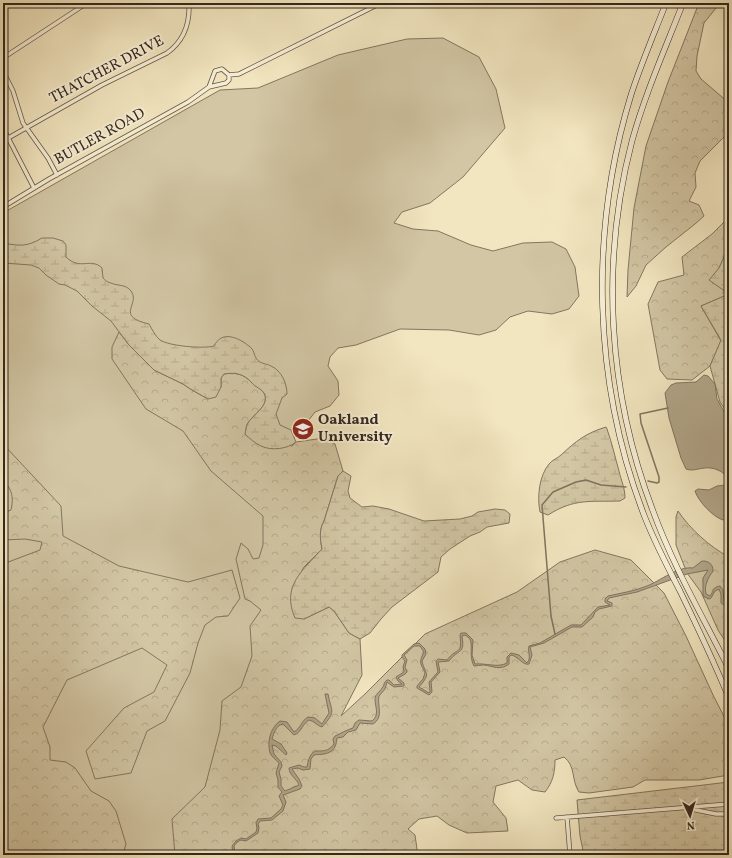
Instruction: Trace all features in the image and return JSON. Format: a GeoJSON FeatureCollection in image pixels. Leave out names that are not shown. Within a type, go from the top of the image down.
{"type":"FeatureCollection","features":[{"type":"Feature","properties":{"kind":"main road"},"geometry":{"type":"LineString","coordinates":[[666,3],[640,71],[620,135],[609,195],[602,283],[606,353],[617,425],[639,500],[654,539],[708,649],[729,698]]}},
{"type":"Feature","properties":{"kind":"main road"},"geometry":{"type":"LineString","coordinates":[[684,3],[654,74],[632,141],[622,186],[616,225],[612,294],[613,329],[617,366],[628,432],[646,491],[661,532],[674,560],[729,669]]}},
{"type":"Feature","properties":{"kind":"street"},"geometry":{"type":"LineString","coordinates":[[3,58],[88,3]]}},
{"type":"Feature","properties":{"kind":"street","name":"THATCHER DRIVE"},"geometry":{"type":"LineString","coordinates":[[3,140],[102,85],[161,57],[172,50],[186,29],[189,18],[188,3]]}},
{"type":"Feature","properties":{"kind":"street","name":"BUTLER ROAD"},"geometry":{"type":"LineString","coordinates":[[229,75],[239,74],[381,3]]}},
{"type":"Feature","properties":{"kind":"street","name":"BUTLER ROAD"},"geometry":{"type":"LineString","coordinates":[[3,207],[34,188],[188,102],[209,87],[226,83],[229,80],[229,75],[225,70],[222,69],[215,71],[209,87]]}},
{"type":"Feature","properties":{"kind":"street"},"geometry":{"type":"LineString","coordinates":[[3,71],[10,85],[26,128],[48,158],[57,175]]}},
{"type":"Feature","properties":{"kind":"street"},"geometry":{"type":"LineString","coordinates":[[3,128],[34,188]]}},
{"type":"Feature","properties":{"kind":"street"},"geometry":{"type":"LineString","coordinates":[[556,818],[729,804]]}},
{"type":"Feature","properties":{"kind":"street"},"geometry":{"type":"LineString","coordinates":[[688,808],[716,814],[729,814]]}},
{"type":"Feature","properties":{"kind":"street"},"geometry":{"type":"LineString","coordinates":[[567,817],[570,855]]}},
{"type":"Feature","properties":{"kind":"green space"},"geometry":{"type":"Polygon","coordinates":[[[699,3],[720,3],[704,23],[697,56],[696,71],[701,79],[729,103],[729,135],[725,136],[700,161],[695,173],[696,187],[689,201],[699,205],[704,216],[646,265],[636,286],[627,297],[634,208],[646,146],[668,82],[699,3]]]}},
{"type":"Feature","properties":{"kind":"green space"},"geometry":{"type":"Polygon","coordinates":[[[443,38],[479,57],[496,89],[505,128],[463,177],[430,203],[402,212],[394,223],[413,229],[438,231],[471,245],[493,251],[523,243],[552,242],[566,249],[575,267],[579,296],[569,309],[552,314],[528,311],[510,317],[496,330],[479,335],[449,330],[400,329],[356,345],[338,348],[330,357],[328,366],[338,381],[339,395],[330,406],[315,412],[298,434],[272,458],[275,587],[217,855],[3,855],[3,213],[220,90],[258,88],[338,55],[407,39],[443,38]]]}},
{"type":"Feature","properties":{"kind":"green space"},"geometry":{"type":"Polygon","coordinates":[[[729,169],[729,246],[719,268],[710,280],[729,294],[701,306],[721,341],[710,366],[692,380],[667,379],[660,370],[648,304],[658,282],[684,275],[682,257],[712,234],[727,219],[728,200],[725,176],[729,169]]]}},
{"type":"Feature","properties":{"kind":"green space"},"geometry":{"type":"Polygon","coordinates":[[[42,238],[53,238],[63,241],[66,245],[66,257],[71,261],[81,264],[98,265],[102,268],[103,278],[113,284],[124,286],[129,289],[133,296],[131,313],[133,317],[139,321],[149,324],[160,340],[178,345],[209,347],[214,346],[224,337],[232,337],[250,347],[261,363],[275,368],[283,378],[287,394],[282,398],[276,414],[280,425],[291,430],[296,442],[284,448],[265,448],[245,434],[249,421],[263,406],[265,398],[263,392],[243,376],[232,373],[224,374],[221,378],[221,387],[216,397],[208,399],[183,384],[154,370],[129,345],[111,321],[92,306],[77,291],[65,285],[59,284],[39,268],[31,265],[3,263],[3,243],[23,245],[32,243],[42,238]]]}},
{"type":"Feature","properties":{"kind":"green space"},"geometry":{"type":"Polygon","coordinates":[[[729,246],[729,294],[709,280],[719,268],[729,246]]]}},
{"type":"Feature","properties":{"kind":"green space"},"geometry":{"type":"Polygon","coordinates":[[[729,294],[729,415],[720,402],[710,366],[721,340],[701,306],[729,294]]]}},
{"type":"Feature","properties":{"kind":"green space"},"geometry":{"type":"Polygon","coordinates":[[[119,332],[129,345],[154,370],[183,384],[208,399],[221,387],[221,378],[224,374],[240,374],[254,384],[264,393],[265,402],[260,410],[249,421],[246,428],[246,434],[292,446],[296,442],[324,438],[335,444],[343,471],[338,476],[321,528],[320,538],[322,549],[304,567],[292,588],[304,619],[329,607],[334,611],[349,633],[360,639],[362,675],[341,716],[425,634],[517,592],[560,562],[595,550],[631,560],[664,593],[729,726],[729,775],[699,780],[645,780],[633,787],[589,793],[579,792],[575,783],[572,769],[564,757],[555,760],[553,777],[545,792],[532,790],[518,780],[496,786],[493,802],[506,818],[508,831],[467,833],[449,825],[437,816],[419,819],[408,829],[415,835],[417,849],[415,855],[175,855],[172,819],[205,787],[220,730],[222,701],[241,687],[252,656],[250,626],[261,610],[245,599],[236,559],[241,543],[248,549],[253,559],[259,558],[263,545],[263,516],[211,471],[183,431],[146,409],[112,359],[112,347],[119,332]]]}},
{"type":"Feature","properties":{"kind":"green space"},"geometry":{"type":"Polygon","coordinates":[[[606,427],[623,484],[625,498],[620,501],[591,501],[575,503],[548,515],[540,512],[539,500],[541,481],[549,464],[582,438],[606,427]]]}},
{"type":"Feature","properties":{"kind":"green space"},"geometry":{"type":"Polygon","coordinates":[[[3,444],[61,506],[63,536],[119,566],[188,582],[232,570],[240,598],[228,616],[216,617],[205,625],[198,643],[190,673],[165,721],[147,731],[131,773],[95,779],[86,751],[124,708],[154,692],[167,665],[142,648],[67,680],[43,727],[50,747],[50,760],[66,762],[75,768],[91,791],[109,801],[116,811],[126,844],[123,855],[3,855],[3,564],[40,550],[42,542],[25,539],[3,540],[3,513],[11,510],[12,495],[8,486],[3,485],[3,444]]]}},
{"type":"Feature","properties":{"kind":"green space"},"geometry":{"type":"Polygon","coordinates":[[[343,471],[351,476],[348,491],[350,498],[362,507],[373,506],[389,509],[424,521],[460,519],[472,516],[478,512],[495,509],[505,510],[510,514],[509,523],[487,527],[450,549],[441,557],[438,572],[392,607],[370,633],[360,639],[349,633],[334,611],[329,607],[304,619],[295,618],[291,607],[292,588],[296,579],[322,549],[320,538],[321,528],[338,476],[343,471]]]}},
{"type":"Feature","properties":{"kind":"green space"},"geometry":{"type":"Polygon","coordinates":[[[678,511],[701,537],[729,557],[729,647],[718,630],[701,592],[687,573],[676,545],[676,517],[678,511]]]}},
{"type":"Feature","properties":{"kind":"green space"},"geometry":{"type":"Polygon","coordinates":[[[729,782],[729,855],[584,855],[580,836],[577,800],[729,782]]]}},
{"type":"Feature","properties":{"kind":"shaded area"},"geometry":{"type":"Polygon","coordinates":[[[704,375],[708,376],[715,384],[717,399],[726,415],[729,427],[729,517],[723,520],[715,516],[706,508],[695,491],[698,489],[709,490],[717,486],[726,485],[728,481],[727,478],[722,472],[715,469],[686,469],[681,458],[669,418],[665,393],[671,385],[676,383],[696,382],[704,375]]]}},
{"type":"Feature","properties":{"kind":"shaded area"},"geometry":{"type":"Polygon","coordinates":[[[702,561],[710,563],[713,569],[706,585],[706,594],[710,596],[715,588],[720,586],[723,590],[724,601],[725,603],[729,602],[729,605],[724,605],[721,603],[721,594],[719,589],[715,591],[709,599],[703,596],[703,578],[708,570],[687,574],[637,592],[609,598],[607,601],[612,603],[612,606],[599,609],[582,627],[572,627],[544,643],[530,647],[532,655],[529,664],[525,664],[511,655],[509,657],[509,664],[503,667],[496,668],[484,665],[474,666],[471,656],[471,643],[468,637],[464,635],[462,636],[462,649],[449,661],[438,662],[440,672],[431,682],[432,692],[429,695],[417,688],[425,673],[421,665],[421,659],[424,652],[420,646],[414,646],[404,655],[407,660],[405,667],[407,672],[398,678],[404,683],[404,686],[394,687],[387,682],[385,689],[379,696],[379,715],[376,721],[373,724],[360,723],[356,730],[348,732],[343,737],[337,738],[336,744],[332,750],[324,754],[314,755],[311,759],[310,769],[292,769],[302,786],[300,789],[283,795],[286,802],[283,811],[272,820],[260,821],[258,824],[258,833],[246,841],[241,840],[237,842],[234,846],[235,855],[233,855],[232,846],[241,838],[246,839],[256,832],[256,823],[258,819],[271,818],[281,809],[283,805],[279,796],[282,792],[278,787],[276,773],[279,763],[270,753],[269,744],[272,731],[280,721],[287,722],[294,732],[308,717],[315,718],[322,724],[329,713],[325,694],[328,694],[332,711],[327,722],[322,727],[309,720],[297,734],[294,735],[283,724],[277,728],[275,732],[272,739],[281,744],[287,753],[286,755],[276,746],[272,745],[274,754],[281,762],[282,766],[279,772],[281,786],[285,791],[299,785],[290,773],[289,768],[299,765],[307,767],[312,754],[330,748],[334,744],[333,739],[335,736],[353,728],[355,723],[359,720],[372,721],[374,719],[376,716],[376,696],[387,680],[394,685],[402,684],[396,677],[404,672],[403,667],[405,661],[402,655],[414,644],[419,643],[425,649],[426,654],[422,661],[426,676],[419,687],[429,693],[429,682],[438,672],[436,661],[438,659],[447,660],[460,648],[461,633],[466,633],[473,640],[472,655],[475,664],[496,665],[507,663],[507,657],[511,653],[519,655],[527,663],[529,659],[529,646],[540,643],[571,625],[581,625],[598,607],[610,605],[605,602],[605,599],[608,596],[642,588],[675,571],[693,568],[702,561]]]}},
{"type":"Feature","properties":{"kind":"waterway"},"geometry":{"type":"LineString","coordinates":[[648,481],[657,483],[659,482],[659,477],[641,423],[640,414],[668,408]]}},
{"type":"Feature","properties":{"kind":"waterway"},"geometry":{"type":"LineString","coordinates":[[555,634],[551,616],[542,505],[553,492],[576,482],[586,480],[601,485],[626,487]]}},
{"type":"Feature","properties":{"kind":"place","name":"Oakland University"},"geometry":{"type":"Point","coordinates":[303,429]}}]}
